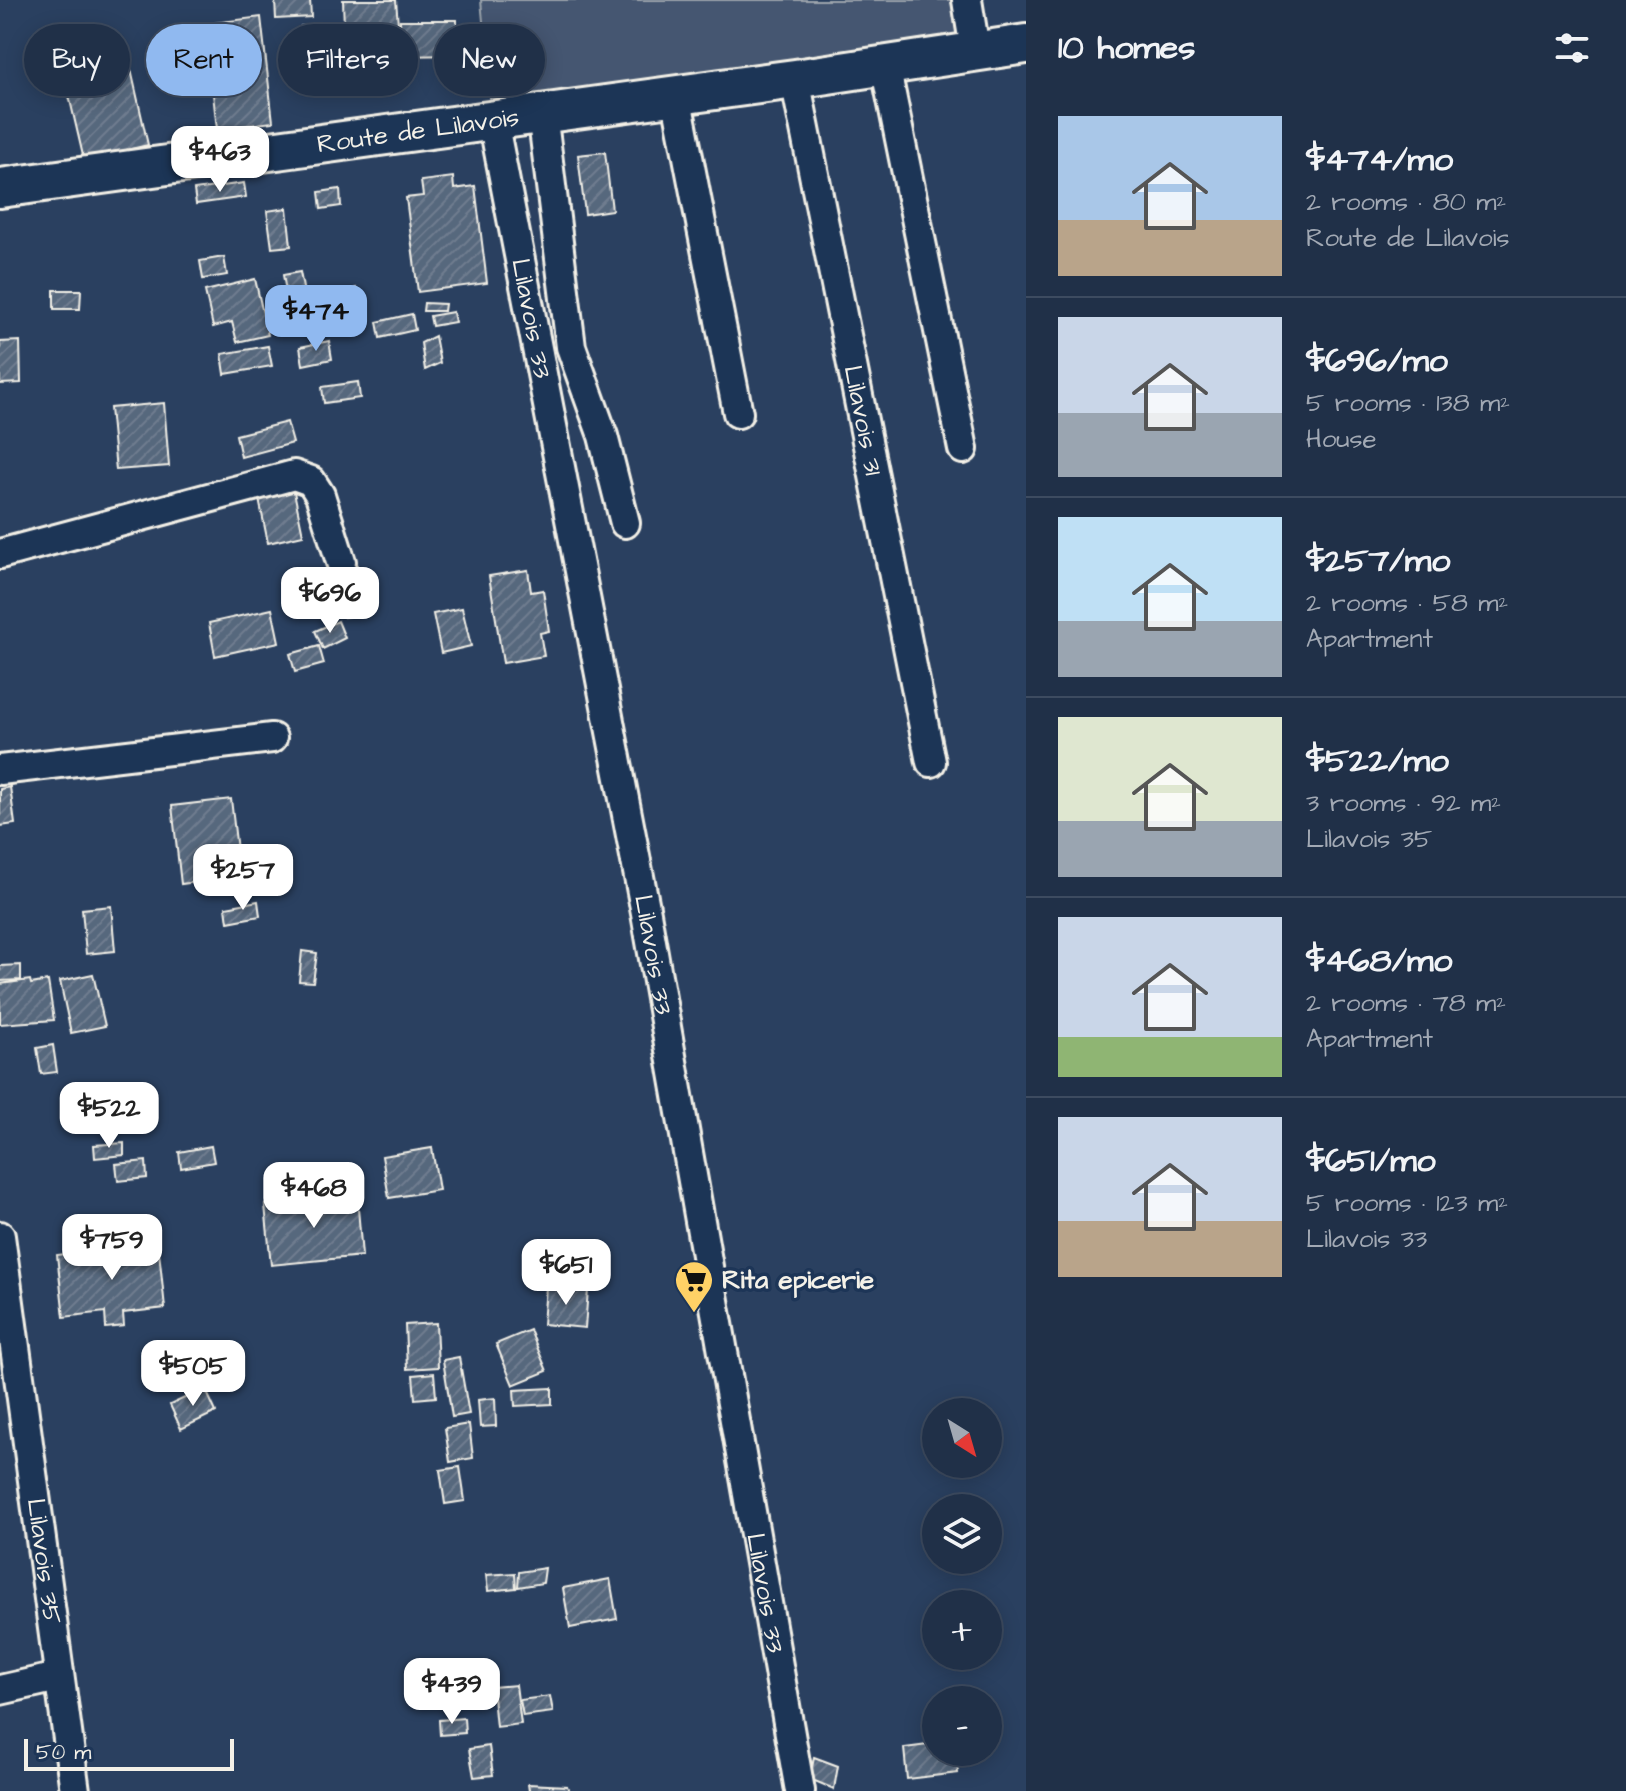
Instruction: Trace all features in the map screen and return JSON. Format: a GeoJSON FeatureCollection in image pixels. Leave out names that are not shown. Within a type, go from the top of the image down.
{"type":"FeatureCollection","features":[{"type":"Feature","properties":{"kind":"main road","name":"Route de Lilavois"},"geometry":{"type":"LineString","coordinates":[[0,188],[795,79],[1026,44]]}},
{"type":"Feature","properties":{"kind":"street"},"geometry":{"type":"LineString","coordinates":[[967,0],[975,50]]}},
{"type":"Feature","properties":{"kind":"street"},"geometry":{"type":"LineString","coordinates":[[885,65],[963,449]]}},
{"type":"Feature","properties":{"kind":"street","name":"Lilavois 31"},"geometry":{"type":"LineString","coordinates":[[795,79],[931,762]]}},
{"type":"Feature","properties":{"kind":"street"},"geometry":{"type":"LineString","coordinates":[[676,95],[738,413]]}},
{"type":"Feature","properties":{"kind":"street"},"geometry":{"type":"LineString","coordinates":[[542,113],[571,347],[580,382],[601,427],[625,523]]}},
{"type":"Feature","properties":{"kind":"street","name":"Lilavois 33"},"geometry":{"type":"LineString","coordinates":[[493,120],[646,913],[800,1791]]}},
{"type":"Feature","properties":{"kind":"street"},"geometry":{"type":"LineString","coordinates":[[0,554],[294,475],[311,481],[320,495],[341,562]]}},
{"type":"Feature","properties":{"kind":"street"},"geometry":{"type":"LineString","coordinates":[[0,770],[272,738]]}},
{"type":"Feature","properties":{"kind":"street","name":"Lilavois 35"},"geometry":{"type":"LineString","coordinates":[[0,1236],[75,1791]]}},
{"type":"Feature","properties":{"kind":"street"},"geometry":{"type":"LineString","coordinates":[[0,1690],[58,1677]]}},
{"type":"Feature","properties":{"kind":"shaded area"},"geometry":{"type":"Polygon","coordinates":[[[481,0],[951,0],[958,41],[491,107],[490,96],[545,96],[545,24],[483,24],[481,0]]]}},
{"type":"Feature","properties":{"kind":"building"},"geometry":{"type":"Polygon","coordinates":[[[275,0],[310,0],[311,17],[276,19],[275,0]]]}},
{"type":"Feature","properties":{"kind":"building"},"geometry":{"type":"Polygon","coordinates":[[[343,0],[396,0],[398,24],[344,24],[343,0]]]}},
{"type":"Feature","properties":{"kind":"building"},"geometry":{"type":"Polygon","coordinates":[[[261,17],[262,24],[205,24],[261,17]]]}},
{"type":"Feature","properties":{"kind":"building"},"geometry":{"type":"Polygon","coordinates":[[[400,20],[457,20],[457,24],[434,24],[434,55],[418,56],[418,24],[400,24],[400,20]]]}},
{"type":"Feature","properties":{"kind":"building"},"geometry":{"type":"Polygon","coordinates":[[[262,26],[273,122],[217,129],[213,96],[262,96],[262,26]]]}},
{"type":"Feature","properties":{"kind":"building"},"geometry":{"type":"Polygon","coordinates":[[[130,65],[148,145],[84,160],[69,96],[130,96],[130,65]]]}},
{"type":"Feature","properties":{"kind":"building"},"geometry":{"type":"Polygon","coordinates":[[[605,152],[612,210],[585,214],[578,155],[605,152]]]}},
{"type":"Feature","properties":{"kind":"building"},"geometry":{"type":"Polygon","coordinates":[[[453,177],[454,189],[475,186],[487,283],[418,292],[406,198],[423,196],[421,181],[453,177]]]}},
{"type":"Feature","properties":{"kind":"building"},"geometry":{"type":"Polygon","coordinates":[[[244,183],[246,197],[196,204],[194,190],[244,183]]]}},
{"type":"Feature","properties":{"kind":"building"},"geometry":{"type":"Polygon","coordinates":[[[340,189],[341,206],[321,209],[319,192],[340,189]]]}},
{"type":"Feature","properties":{"kind":"building"},"geometry":{"type":"Polygon","coordinates":[[[287,208],[291,246],[272,248],[267,211],[287,208]]]}},
{"type":"Feature","properties":{"kind":"building"},"geometry":{"type":"Polygon","coordinates":[[[224,257],[227,275],[203,279],[200,261],[224,257]]]}},
{"type":"Feature","properties":{"kind":"building"},"geometry":{"type":"Polygon","coordinates":[[[300,272],[306,304],[289,307],[283,275],[300,272]]]}},
{"type":"Feature","properties":{"kind":"building"},"geometry":{"type":"Polygon","coordinates":[[[255,279],[268,335],[237,342],[232,322],[213,327],[205,291],[255,279]]]}},
{"type":"Feature","properties":{"kind":"building"},"geometry":{"type":"Polygon","coordinates":[[[356,288],[364,315],[344,321],[336,295],[356,288]]]}},
{"type":"Feature","properties":{"kind":"building"},"geometry":{"type":"Polygon","coordinates":[[[54,290],[81,290],[80,309],[54,309],[54,290]]]}},
{"type":"Feature","properties":{"kind":"building"},"geometry":{"type":"Polygon","coordinates":[[[424,303],[445,304],[444,311],[423,311],[424,303]]]}},
{"type":"Feature","properties":{"kind":"building"},"geometry":{"type":"Polygon","coordinates":[[[453,312],[455,322],[432,326],[430,316],[453,312]]]}},
{"type":"Feature","properties":{"kind":"building"},"geometry":{"type":"Polygon","coordinates":[[[412,314],[415,330],[380,338],[377,322],[412,314]]]}},
{"type":"Feature","properties":{"kind":"building"},"geometry":{"type":"Polygon","coordinates":[[[435,336],[440,363],[425,370],[421,343],[435,336]]]}},
{"type":"Feature","properties":{"kind":"building"},"geometry":{"type":"Polygon","coordinates":[[[20,341],[21,383],[0,384],[0,342],[20,341]]]}},
{"type":"Feature","properties":{"kind":"building"},"geometry":{"type":"Polygon","coordinates":[[[329,341],[332,359],[303,365],[300,347],[329,341]]]}},
{"type":"Feature","properties":{"kind":"building"},"geometry":{"type":"Polygon","coordinates":[[[268,346],[272,366],[225,374],[222,354],[268,346]]]}},
{"type":"Feature","properties":{"kind":"building"},"geometry":{"type":"Polygon","coordinates":[[[358,382],[360,398],[324,403],[322,387],[358,382]]]}},
{"type":"Feature","properties":{"kind":"building"},"geometry":{"type":"Polygon","coordinates":[[[164,403],[169,466],[116,470],[110,408],[164,403]]]}},
{"type":"Feature","properties":{"kind":"building"},"geometry":{"type":"Polygon","coordinates":[[[287,422],[293,443],[241,457],[236,435],[287,422]]]}},
{"type":"Feature","properties":{"kind":"building"},"geometry":{"type":"Polygon","coordinates":[[[293,487],[303,535],[268,543],[258,494],[293,487]]]}},
{"type":"Feature","properties":{"kind":"building"},"geometry":{"type":"Polygon","coordinates":[[[528,570],[531,592],[543,590],[549,631],[540,633],[544,656],[503,663],[489,576],[528,570]]]}},
{"type":"Feature","properties":{"kind":"building"},"geometry":{"type":"Polygon","coordinates":[[[359,578],[365,613],[344,617],[338,581],[359,578]]]}},
{"type":"Feature","properties":{"kind":"building"},"geometry":{"type":"Polygon","coordinates":[[[462,608],[471,646],[441,653],[433,614],[462,608]]]}},
{"type":"Feature","properties":{"kind":"building"},"geometry":{"type":"Polygon","coordinates":[[[272,609],[279,642],[215,656],[209,623],[272,609]]]}},
{"type":"Feature","properties":{"kind":"building"},"geometry":{"type":"Polygon","coordinates":[[[338,621],[345,638],[323,649],[315,631],[338,621]]]}},
{"type":"Feature","properties":{"kind":"building"},"geometry":{"type":"Polygon","coordinates":[[[319,646],[324,664],[295,672],[290,654],[319,646]]]}},
{"type":"Feature","properties":{"kind":"building"},"geometry":{"type":"Polygon","coordinates":[[[10,787],[15,824],[0,826],[0,789],[10,787]]]}},
{"type":"Feature","properties":{"kind":"building"},"geometry":{"type":"Polygon","coordinates":[[[231,799],[240,876],[181,884],[172,806],[231,799]]]}},
{"type":"Feature","properties":{"kind":"building"},"geometry":{"type":"Polygon","coordinates":[[[258,901],[260,916],[228,922],[226,907],[258,901]]]}},
{"type":"Feature","properties":{"kind":"building"},"geometry":{"type":"Polygon","coordinates":[[[111,906],[115,951],[86,954],[82,909],[111,906]]]}},
{"type":"Feature","properties":{"kind":"building"},"geometry":{"type":"Polygon","coordinates":[[[302,951],[317,953],[313,982],[299,981],[302,951]]]}},
{"type":"Feature","properties":{"kind":"building"},"geometry":{"type":"Polygon","coordinates":[[[21,965],[21,980],[0,981],[0,966],[21,965]]]}},
{"type":"Feature","properties":{"kind":"building"},"geometry":{"type":"Polygon","coordinates":[[[93,974],[105,1026],[71,1033],[60,981],[93,974]]]}},
{"type":"Feature","properties":{"kind":"building"},"geometry":{"type":"Polygon","coordinates":[[[30,980],[31,984],[48,981],[54,1020],[0,1024],[0,984],[30,980]]]}},
{"type":"Feature","properties":{"kind":"building"},"geometry":{"type":"Polygon","coordinates":[[[53,1045],[57,1072],[41,1074],[37,1048],[53,1045]]]}},
{"type":"Feature","properties":{"kind":"building"},"geometry":{"type":"Polygon","coordinates":[[[144,1087],[145,1104],[86,1110],[84,1092],[144,1087]]]}},
{"type":"Feature","properties":{"kind":"building"},"geometry":{"type":"Polygon","coordinates":[[[139,1108],[140,1121],[109,1124],[107,1112],[139,1108]]]}},
{"type":"Feature","properties":{"kind":"building"},"geometry":{"type":"Polygon","coordinates":[[[124,1143],[124,1155],[95,1158],[94,1145],[124,1143]]]}},
{"type":"Feature","properties":{"kind":"building"},"geometry":{"type":"Polygon","coordinates":[[[211,1146],[214,1162],[181,1168],[179,1152],[211,1146]]]}},
{"type":"Feature","properties":{"kind":"building"},"geometry":{"type":"Polygon","coordinates":[[[432,1148],[439,1190],[389,1198],[382,1156],[432,1148]]]}},
{"type":"Feature","properties":{"kind":"building"},"geometry":{"type":"Polygon","coordinates":[[[146,1161],[147,1178],[118,1181],[116,1164],[146,1161]]]}},
{"type":"Feature","properties":{"kind":"building"},"geometry":{"type":"Polygon","coordinates":[[[357,1196],[362,1256],[271,1265],[265,1205],[357,1196]]]}},
{"type":"Feature","properties":{"kind":"building"},"geometry":{"type":"Polygon","coordinates":[[[158,1242],[165,1308],[123,1313],[124,1326],[106,1328],[105,1312],[64,1317],[57,1255],[158,1242]]]}},
{"type":"Feature","properties":{"kind":"building"},"geometry":{"type":"Polygon","coordinates":[[[546,1287],[588,1290],[585,1328],[543,1324],[546,1287]]]}},
{"type":"Feature","properties":{"kind":"building"},"geometry":{"type":"Polygon","coordinates":[[[436,1323],[438,1367],[407,1369],[405,1325],[436,1323]]]}},
{"type":"Feature","properties":{"kind":"building"},"geometry":{"type":"Polygon","coordinates":[[[530,1330],[547,1371],[513,1385],[496,1344],[530,1330]]]}},
{"type":"Feature","properties":{"kind":"building"},"geometry":{"type":"Polygon","coordinates":[[[459,1357],[469,1414],[452,1417],[443,1360],[459,1357]]]}},
{"type":"Feature","properties":{"kind":"building"},"geometry":{"type":"Polygon","coordinates":[[[434,1373],[436,1397],[415,1399],[413,1375],[434,1373]]]}},
{"type":"Feature","properties":{"kind":"building"},"geometry":{"type":"Polygon","coordinates":[[[205,1388],[216,1412],[181,1429],[170,1405],[205,1388]]]}},
{"type":"Feature","properties":{"kind":"building"},"geometry":{"type":"Polygon","coordinates":[[[552,1388],[552,1404],[515,1406],[514,1390],[552,1388]]]}},
{"type":"Feature","properties":{"kind":"building"},"geometry":{"type":"Polygon","coordinates":[[[495,1398],[496,1426],[480,1427],[478,1400],[495,1398]]]}},
{"type":"Feature","properties":{"kind":"building"},"geometry":{"type":"Polygon","coordinates":[[[469,1424],[473,1458],[450,1462],[445,1428],[469,1424]]]}},
{"type":"Feature","properties":{"kind":"building"},"geometry":{"type":"Polygon","coordinates":[[[460,1467],[465,1501],[445,1504],[440,1470],[460,1467]]]}},
{"type":"Feature","properties":{"kind":"building"},"geometry":{"type":"Polygon","coordinates":[[[545,1568],[543,1583],[518,1587],[519,1572],[545,1568]]]}},
{"type":"Feature","properties":{"kind":"building"},"geometry":{"type":"Polygon","coordinates":[[[515,1573],[516,1588],[488,1591],[486,1575],[515,1573]]]}},
{"type":"Feature","properties":{"kind":"building"},"geometry":{"type":"Polygon","coordinates":[[[610,1579],[617,1619],[570,1628],[563,1588],[610,1579]]]}},
{"type":"Feature","properties":{"kind":"building"},"geometry":{"type":"Polygon","coordinates":[[[516,1685],[521,1724],[496,1727],[492,1687],[516,1685]]]}},
{"type":"Feature","properties":{"kind":"building"},"geometry":{"type":"Polygon","coordinates":[[[550,1696],[553,1712],[523,1716],[520,1700],[550,1696]]]}},
{"type":"Feature","properties":{"kind":"building"},"geometry":{"type":"Polygon","coordinates":[[[464,1718],[465,1733],[440,1735],[439,1720],[464,1718]]]}},
{"type":"Feature","properties":{"kind":"building"},"geometry":{"type":"Polygon","coordinates":[[[489,1746],[493,1775],[474,1777],[469,1749],[489,1746]]]}},
{"type":"Feature","properties":{"kind":"building"},"geometry":{"type":"Polygon","coordinates":[[[922,1746],[922,1766],[957,1766],[958,1773],[907,1779],[904,1748],[922,1746]]]}},
{"type":"Feature","properties":{"kind":"building"},"geometry":{"type":"Polygon","coordinates":[[[814,1757],[838,1766],[834,1789],[810,1779],[814,1757]]]}},
{"type":"Feature","properties":{"kind":"building"},"geometry":{"type":"Polygon","coordinates":[[[528,1784],[567,1786],[569,1791],[529,1791],[528,1784]]]}},
{"type":"Feature","properties":{"kind":"place","name":"Rita epicerie"},"geometry":{"type":"Point","coordinates":[694,1314]}}]}
